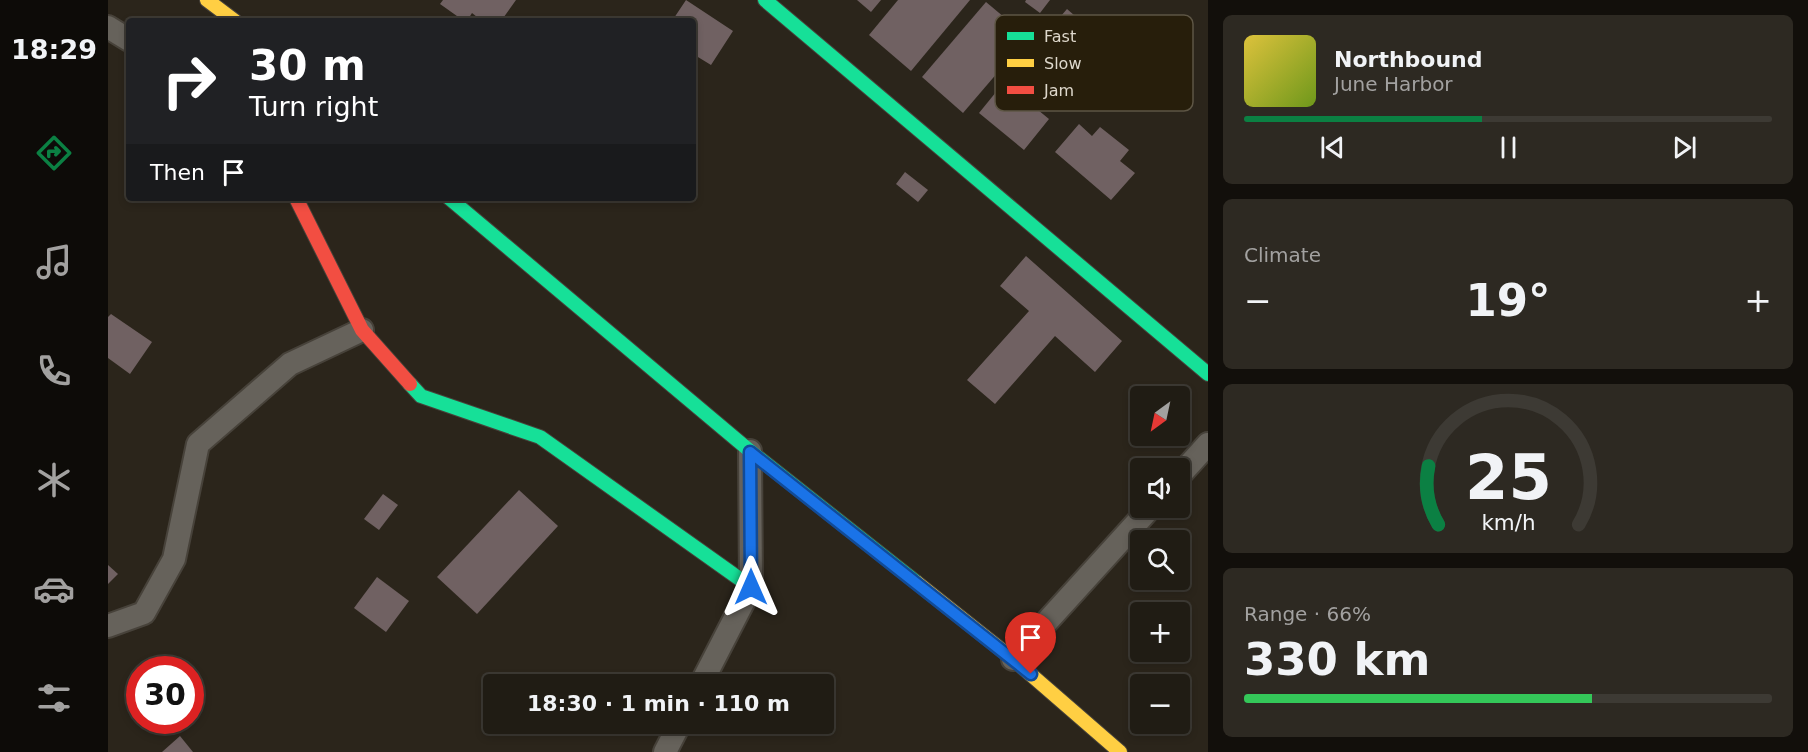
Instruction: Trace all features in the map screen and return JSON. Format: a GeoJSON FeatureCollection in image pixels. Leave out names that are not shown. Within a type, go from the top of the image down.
{"type":"FeatureCollection","features":[{"type":"Feature","properties":{"kind":"main road"},"geometry":{"type":"LineString","coordinates":[[207,0],[231,18]]}},
{"type":"Feature","properties":{"kind":"main road"},"geometry":{"type":"LineString","coordinates":[[765,0],[1208,374]]}},
{"type":"Feature","properties":{"kind":"main road"},"geometry":{"type":"LineString","coordinates":[[298,201],[362,330],[422,396],[540,437],[751,587]]}},
{"type":"Feature","properties":{"kind":"main road"},"geometry":{"type":"LineString","coordinates":[[453,201],[750,452],[1013,659],[1120,752]]}},
{"type":"Feature","properties":{"kind":"street"},"geometry":{"type":"LineString","coordinates":[[108,25],[126,27]]}},
{"type":"Feature","properties":{"kind":"street"},"geometry":{"type":"LineString","coordinates":[[108,25],[126,38]]}},
{"type":"Feature","properties":{"kind":"street"},"geometry":{"type":"LineString","coordinates":[[108,626],[144,613],[174,559],[198,444],[290,364],[362,330]]}},
{"type":"Feature","properties":{"kind":"street"},"geometry":{"type":"LineString","coordinates":[[1190,464],[1208,444]]}},
{"type":"Feature","properties":{"kind":"street"},"geometry":{"type":"LineString","coordinates":[[705,674],[751,587],[750,452]]}},
{"type":"Feature","properties":{"kind":"street"},"geometry":{"type":"LineString","coordinates":[[1013,659],[1141,518]]}},
{"type":"Feature","properties":{"kind":"street"},"geometry":{"type":"LineString","coordinates":[[665,752],[674,734]]}},
{"type":"Feature","properties":{"kind":"building"},"geometry":{"type":"Polygon","coordinates":[[[443,0],[516,0],[503,18],[478,18],[472,13],[469,18],[460,18],[440,4],[443,0]]]}},
{"type":"Feature","properties":{"kind":"building"},"geometry":{"type":"Polygon","coordinates":[[[686,0],[733,31],[711,65],[696,56],[696,18],[674,18],[686,0]]]}},
{"type":"Feature","properties":{"kind":"building"},"geometry":{"type":"Polygon","coordinates":[[[857,0],[881,0],[871,12],[857,0]]]}},
{"type":"Feature","properties":{"kind":"building"},"geometry":{"type":"Polygon","coordinates":[[[898,0],[970,0],[911,71],[869,35],[898,0]]]}},
{"type":"Feature","properties":{"kind":"building"},"geometry":{"type":"Polygon","coordinates":[[[1026,0],[1050,0],[1040,13],[1025,2],[1026,0]]]}},
{"type":"Feature","properties":{"kind":"building"},"geometry":{"type":"Polygon","coordinates":[[[986,2],[1002,15],[995,15],[995,76],[963,113],[922,77],[986,2]]]}},
{"type":"Feature","properties":{"kind":"building"},"geometry":{"type":"Polygon","coordinates":[[[1067,9],[1074,15],[1062,15],[1067,9]]]}},
{"type":"Feature","properties":{"kind":"building"},"geometry":{"type":"Polygon","coordinates":[[[995,93],[995,111],[1039,111],[1049,119],[1024,150],[979,113],[995,93]]]}},
{"type":"Feature","properties":{"kind":"building"},"geometry":{"type":"Polygon","coordinates":[[[1079,124],[1092,136],[1100,127],[1129,150],[1120,161],[1135,173],[1111,200],[1055,152],[1079,124]]]}},
{"type":"Feature","properties":{"kind":"building"},"geometry":{"type":"Polygon","coordinates":[[[905,172],[928,190],[918,202],[896,184],[905,172]]]}},
{"type":"Feature","properties":{"kind":"building"},"geometry":{"type":"Polygon","coordinates":[[[1026,256],[1122,341],[1095,372],[1055,336],[995,404],[967,380],[1029,311],[1000,286],[1026,256]]]}},
{"type":"Feature","properties":{"kind":"building"},"geometry":{"type":"Polygon","coordinates":[[[111,314],[152,342],[130,374],[108,358],[108,317],[111,314]]]}},
{"type":"Feature","properties":{"kind":"building"},"geometry":{"type":"Polygon","coordinates":[[[519,490],[558,526],[477,614],[437,577],[519,490]]]}},
{"type":"Feature","properties":{"kind":"building"},"geometry":{"type":"Polygon","coordinates":[[[383,494],[398,505],[379,530],[364,519],[383,494]]]}},
{"type":"Feature","properties":{"kind":"building"},"geometry":{"type":"Polygon","coordinates":[[[108,565],[118,574],[108,584],[108,565]]]}},
{"type":"Feature","properties":{"kind":"building"},"geometry":{"type":"Polygon","coordinates":[[[377,577],[409,601],[386,632],[354,608],[377,577]]]}},
{"type":"Feature","properties":{"kind":"building"},"geometry":{"type":"Polygon","coordinates":[[[180,736],[193,752],[162,752],[180,736]]]}},
{"type":"Feature","properties":{"kind":"traffic: fast"},"geometry":{"type":"LineString","coordinates":[[765,0],[1208,374]]}},
{"type":"Feature","properties":{"kind":"traffic: fast"},"geometry":{"type":"LineString","coordinates":[[453,201],[750,451],[916,582]]}},
{"type":"Feature","properties":{"kind":"traffic: fast"},"geometry":{"type":"LineString","coordinates":[[410,384],[421,396],[540,437],[751,587]]}},
{"type":"Feature","properties":{"kind":"traffic: slow"},"geometry":{"type":"LineString","coordinates":[[207,0],[231,18]]}},
{"type":"Feature","properties":{"kind":"traffic: slow"},"geometry":{"type":"LineString","coordinates":[[916,582],[1013,659],[1120,752]]}},
{"type":"Feature","properties":{"kind":"traffic: jam"},"geometry":{"type":"LineString","coordinates":[[298,201],[362,330],[410,384]]}},
{"type":"Feature","properties":{"kind":"route"},"geometry":{"type":"LineString","coordinates":[[751,587],[750,452],[1031,674]]}}]}
